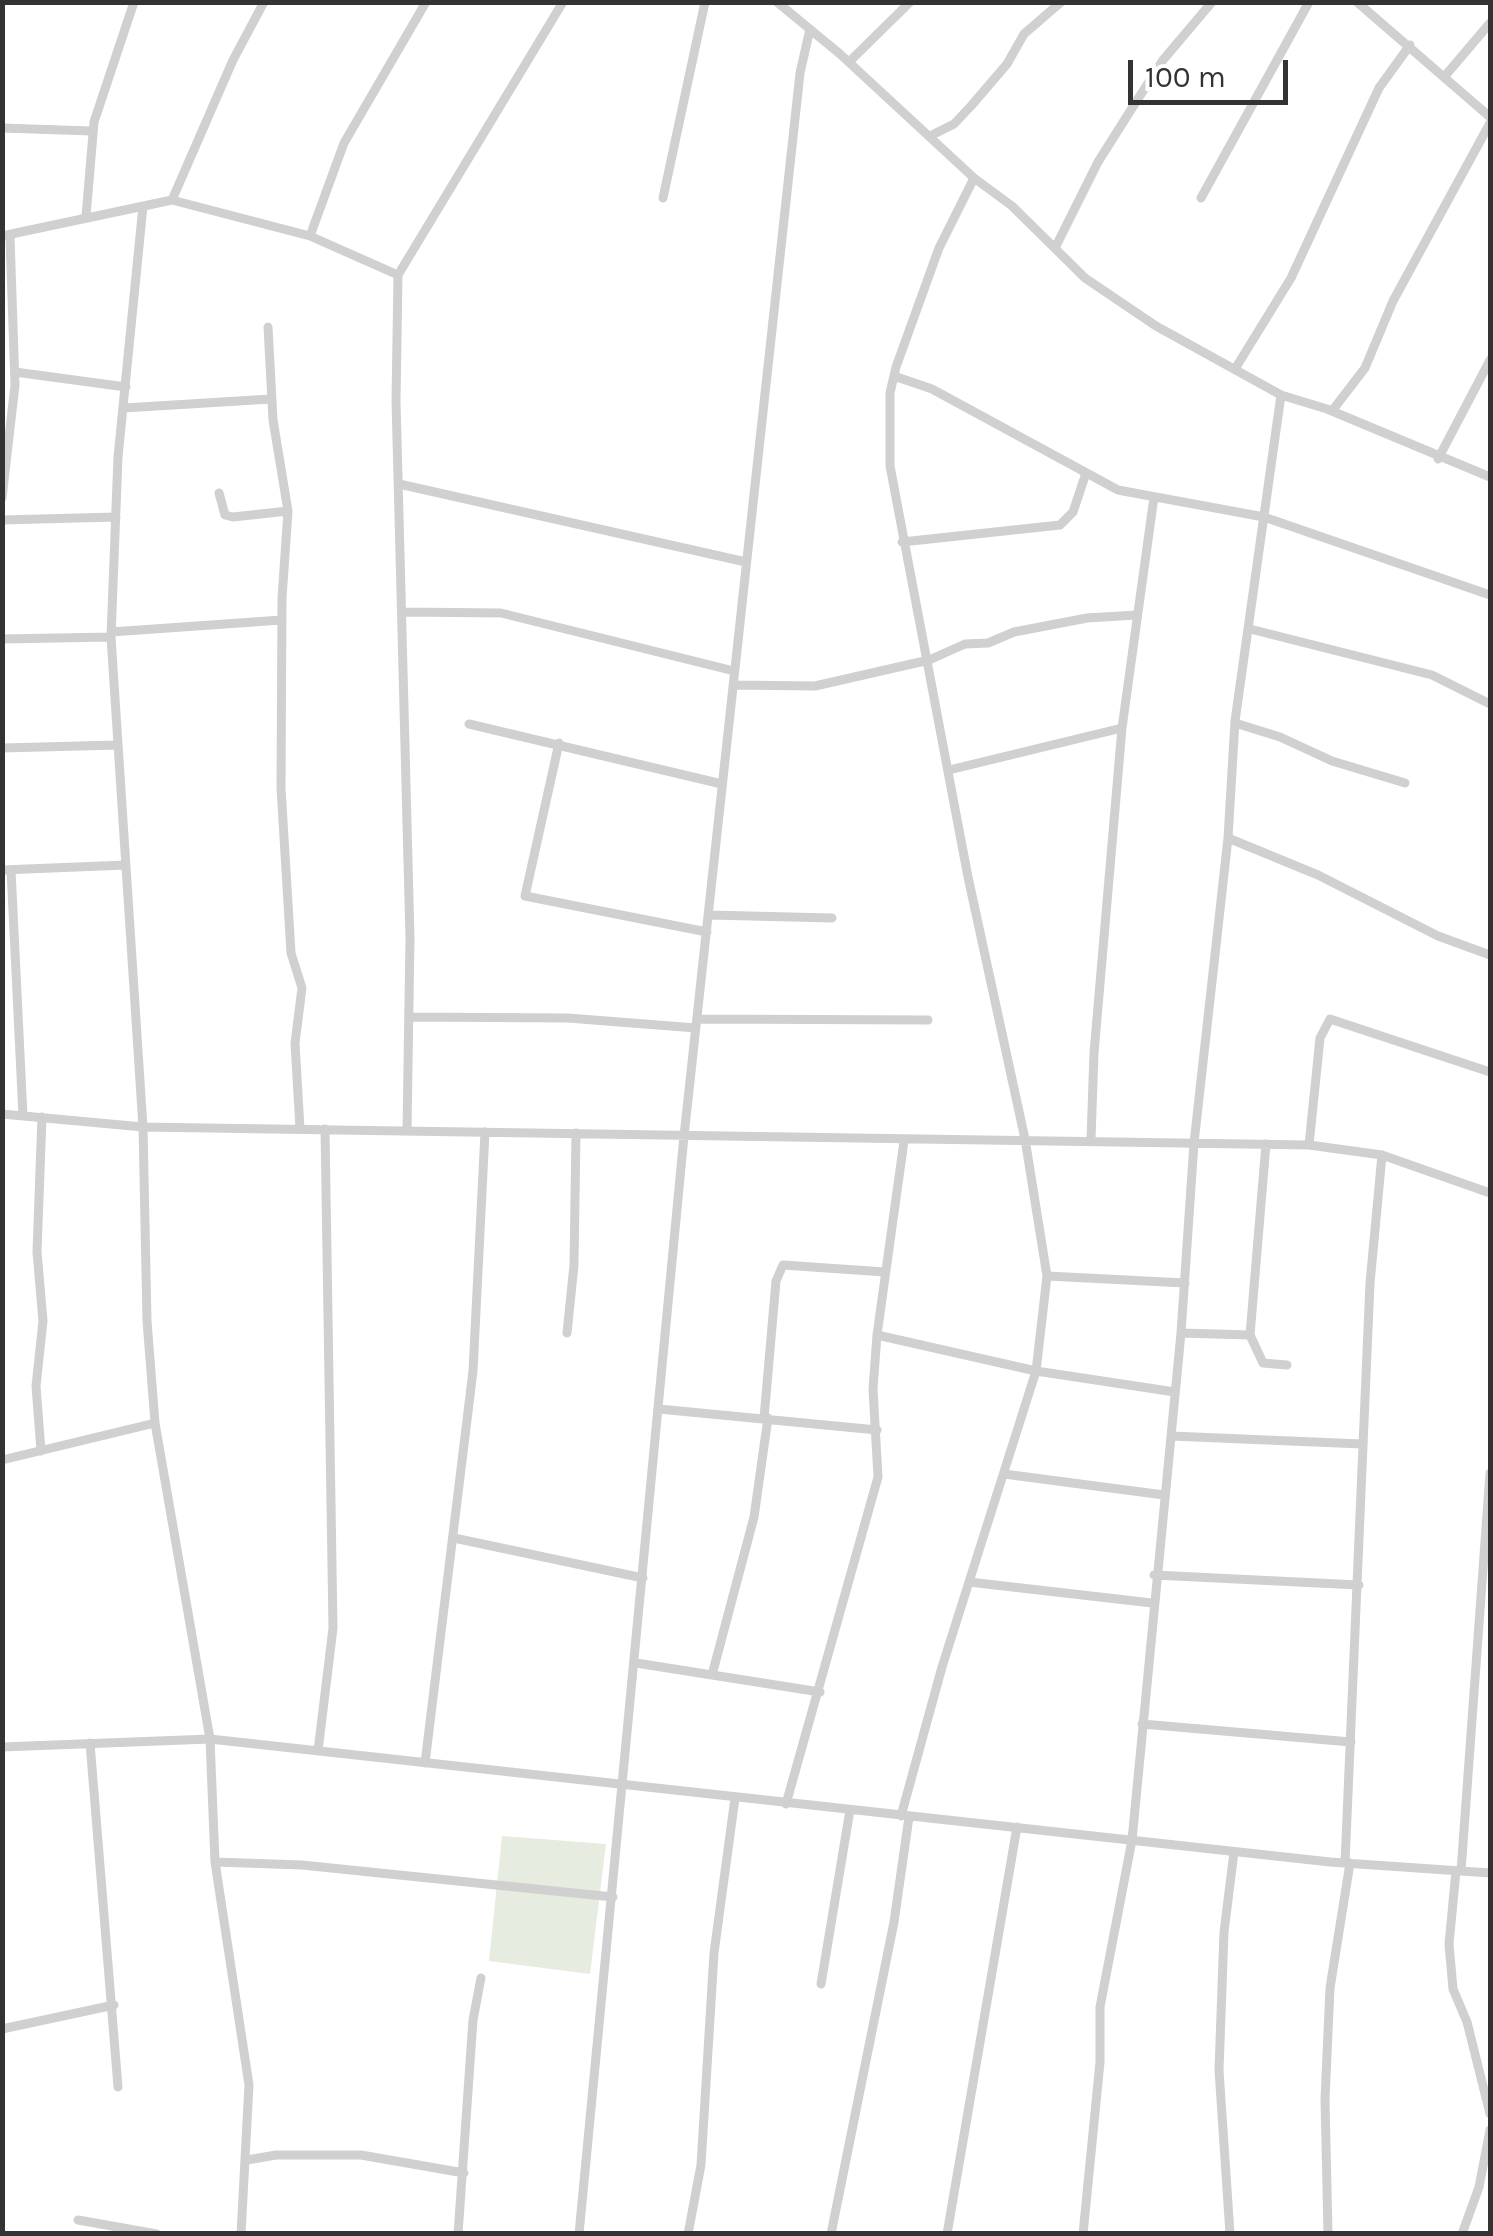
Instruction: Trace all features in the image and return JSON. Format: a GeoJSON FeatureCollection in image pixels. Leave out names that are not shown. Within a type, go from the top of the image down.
{"type":"FeatureCollection","features":[{"type":"Feature","properties":{"kind":"street"},"geometry":{"type":"LineString","coordinates":[[86,216],[92,132],[134,2]]}},
{"type":"Feature","properties":{"kind":"street"},"geometry":{"type":"LineString","coordinates":[[172,200],[233,60],[264,2]]}},
{"type":"Feature","properties":{"kind":"street"},"geometry":{"type":"LineString","coordinates":[[310,236],[344,142],[426,2]]}},
{"type":"Feature","properties":{"kind":"street"},"geometry":{"type":"LineString","coordinates":[[407,1130],[409,1017],[398,275],[563,2]]}},
{"type":"Feature","properties":{"kind":"street"},"geometry":{"type":"LineString","coordinates":[[663,198],[705,2]]}},
{"type":"Feature","properties":{"kind":"street"},"geometry":{"type":"LineString","coordinates":[[777,2],[849,62],[974,178],[1012,206],[1085,278],[1128,307],[1281,395],[1332,411],[1438,459],[1490,477]]}},
{"type":"Feature","properties":{"kind":"street"},"geometry":{"type":"LineString","coordinates":[[849,62],[910,2]]}},
{"type":"Feature","properties":{"kind":"street"},"geometry":{"type":"LineString","coordinates":[[930,136],[954,124],[1007,64],[1024,34],[1060,2]]}},
{"type":"Feature","properties":{"kind":"street"},"geometry":{"type":"LineString","coordinates":[[1055,248],[1098,162],[1134,105],[1163,60],[1212,2]]}},
{"type":"Feature","properties":{"kind":"street"},"geometry":{"type":"LineString","coordinates":[[1201,198],[1309,2]]}},
{"type":"Feature","properties":{"kind":"street"},"geometry":{"type":"LineString","coordinates":[[1332,411],[1365,368],[1393,301],[1490,120],[1364,4]]}},
{"type":"Feature","properties":{"kind":"street"},"geometry":{"type":"LineString","coordinates":[[1445,76],[1490,23]]}},
{"type":"Feature","properties":{"kind":"street"},"geometry":{"type":"LineString","coordinates":[[580,2234],[684,1136],[800,73],[810,29]]}},
{"type":"Feature","properties":{"kind":"street"},"geometry":{"type":"LineString","coordinates":[[1235,369],[1291,278],[1379,88],[1410,45]]}},
{"type":"Feature","properties":{"kind":"street"},"geometry":{"type":"LineString","coordinates":[[2,128],[92,132]]}},
{"type":"Feature","properties":{"kind":"street"},"geometry":{"type":"LineString","coordinates":[[831,2234],[894,1922],[905,1816],[969,1582],[1036,1371],[1047,1276],[1025,1140],[902,542],[890,466],[894,376],[938,248],[974,178]]}},
{"type":"Feature","properties":{"kind":"street"},"geometry":{"type":"LineString","coordinates":[[2,498],[15,372],[6,236],[172,200],[310,236],[398,275]]}},
{"type":"Feature","properties":{"kind":"street"},"geometry":{"type":"LineString","coordinates":[[143,206],[124,408],[111,635],[143,1127],[147,1321],[155,1423],[210,1739],[216,1862],[249,2085],[241,2234]]}},
{"type":"Feature","properties":{"kind":"street"},"geometry":{"type":"LineString","coordinates":[[268,326],[272,399],[288,511],[282,620],[281,788],[291,953],[302,988],[294,1043],[300,1129]]}},
{"type":"Feature","properties":{"kind":"street"},"geometry":{"type":"LineString","coordinates":[[1438,459],[1490,360]]}},
{"type":"Feature","properties":{"kind":"street"},"geometry":{"type":"LineString","coordinates":[[15,372],[126,388]]}},
{"type":"Feature","properties":{"kind":"street"},"geometry":{"type":"LineString","coordinates":[[894,376],[932,389],[1085,476],[1118,490],[1264,517],[1490,595]]}},
{"type":"Feature","properties":{"kind":"street"},"geometry":{"type":"LineString","coordinates":[[1083,2234],[1100,2062],[1100,2007],[1132,1840],[1154,1575],[1181,1333],[1194,1143],[1228,838],[1235,723],[1281,395]]}},
{"type":"Feature","properties":{"kind":"street"},"geometry":{"type":"LineString","coordinates":[[124,408],[272,399]]}},
{"type":"Feature","properties":{"kind":"street"},"geometry":{"type":"LineString","coordinates":[[902,542],[1060,524],[1073,512],[1085,476]]}},
{"type":"Feature","properties":{"kind":"street"},"geometry":{"type":"LineString","coordinates":[[399,484],[746,562]]}},
{"type":"Feature","properties":{"kind":"street"},"geometry":{"type":"LineString","coordinates":[[219,492],[225,515],[233,518],[288,511]]}},
{"type":"Feature","properties":{"kind":"street"},"geometry":{"type":"LineString","coordinates":[[1091,1139],[1094,1053],[1122,728],[1154,498]]}},
{"type":"Feature","properties":{"kind":"street"},"geometry":{"type":"LineString","coordinates":[[2,520],[116,518]]}},
{"type":"Feature","properties":{"kind":"street"},"geometry":{"type":"LineString","coordinates":[[404,612],[518,616],[734,671]]}},
{"type":"Feature","properties":{"kind":"street"},"geometry":{"type":"LineString","coordinates":[[733,684],[815,686],[929,660],[965,644],[988,643],[1014,632],[1087,618],[1136,615]]}},
{"type":"Feature","properties":{"kind":"street"},"geometry":{"type":"LineString","coordinates":[[2,639],[111,635],[282,620]]}},
{"type":"Feature","properties":{"kind":"street"},"geometry":{"type":"LineString","coordinates":[[1250,629],[1432,675],[1490,704]]}},
{"type":"Feature","properties":{"kind":"street"},"geometry":{"type":"LineString","coordinates":[[1235,723],[1356,770],[1405,783]]}},
{"type":"Feature","properties":{"kind":"street"},"geometry":{"type":"LineString","coordinates":[[469,724],[722,784]]}},
{"type":"Feature","properties":{"kind":"street"},"geometry":{"type":"LineString","coordinates":[[949,770],[1122,728]]}},
{"type":"Feature","properties":{"kind":"street"},"geometry":{"type":"LineString","coordinates":[[559,743],[526,896],[707,932]]}},
{"type":"Feature","properties":{"kind":"street"},"geometry":{"type":"LineString","coordinates":[[2,748],[118,746]]}},
{"type":"Feature","properties":{"kind":"street"},"geometry":{"type":"LineString","coordinates":[[1228,838],[1318,875],[1438,936],[1490,956]]}},
{"type":"Feature","properties":{"kind":"street"},"geometry":{"type":"LineString","coordinates":[[23,1116],[7,870],[126,865]]}},
{"type":"Feature","properties":{"kind":"street"},"geometry":{"type":"LineString","coordinates":[[708,915],[832,918]]}},
{"type":"Feature","properties":{"kind":"street"},"geometry":{"type":"LineString","coordinates":[[409,1017],[697,1024],[928,1020]]}},
{"type":"Feature","properties":{"kind":"street"},"geometry":{"type":"LineString","coordinates":[[1309,1145],[1320,1038],[1330,1019],[1490,1072]]}},
{"type":"Feature","properties":{"kind":"street"},"geometry":{"type":"LineString","coordinates":[[2,1114],[143,1127],[1309,1145],[1382,1155],[1489,1188]]}},
{"type":"Feature","properties":{"kind":"street"},"geometry":{"type":"LineString","coordinates":[[41,1451],[36,1386],[43,1321],[37,1252],[42,1118]]}},
{"type":"Feature","properties":{"kind":"street"},"geometry":{"type":"LineString","coordinates":[[318,1750],[333,1628],[326,1129]]}},
{"type":"Feature","properties":{"kind":"street"},"geometry":{"type":"LineString","coordinates":[[425,1763],[454,1538],[482,1258],[485,1132]]}},
{"type":"Feature","properties":{"kind":"street"},"geometry":{"type":"LineString","coordinates":[[567,1333],[575,1250],[576,1134]]}},
{"type":"Feature","properties":{"kind":"street"},"geometry":{"type":"LineString","coordinates":[[786,1804],[878,1477],[873,1389],[877,1335],[904,1141]]}},
{"type":"Feature","properties":{"kind":"street"},"geometry":{"type":"LineString","coordinates":[[1266,1144],[1250,1335],[1263,1363],[1287,1365]]}},
{"type":"Feature","properties":{"kind":"street"},"geometry":{"type":"LineString","coordinates":[[1328,2234],[1325,2099],[1330,1988],[1347,1863],[1362,1444],[1382,1155]]}},
{"type":"Feature","properties":{"kind":"street"},"geometry":{"type":"LineString","coordinates":[[712,1675],[754,1517],[776,1281],[783,1265],[885,1272]]}},
{"type":"Feature","properties":{"kind":"street"},"geometry":{"type":"LineString","coordinates":[[1047,1276],[1185,1283]]}},
{"type":"Feature","properties":{"kind":"street"},"geometry":{"type":"LineString","coordinates":[[1181,1333],[1250,1335]]}},
{"type":"Feature","properties":{"kind":"street"},"geometry":{"type":"LineString","coordinates":[[877,1335],[1036,1371],[1175,1392]]}},
{"type":"Feature","properties":{"kind":"street"},"geometry":{"type":"LineString","coordinates":[[659,1409],[877,1430]]}},
{"type":"Feature","properties":{"kind":"street"},"geometry":{"type":"LineString","coordinates":[[2,1460],[155,1423]]}},
{"type":"Feature","properties":{"kind":"street"},"geometry":{"type":"LineString","coordinates":[[1170,1436],[1362,1444]]}},
{"type":"Feature","properties":{"kind":"street"},"geometry":{"type":"LineString","coordinates":[[1490,1473],[1449,1944],[1453,1989],[1467,2022],[1490,2114]]}},
{"type":"Feature","properties":{"kind":"street"},"geometry":{"type":"LineString","coordinates":[[1004,1474],[1164,1494]]}},
{"type":"Feature","properties":{"kind":"street"},"geometry":{"type":"LineString","coordinates":[[454,1538],[644,1578]]}},
{"type":"Feature","properties":{"kind":"street"},"geometry":{"type":"LineString","coordinates":[[1154,1575],[1359,1584]]}},
{"type":"Feature","properties":{"kind":"street"},"geometry":{"type":"LineString","coordinates":[[969,1582],[1152,1603]]}},
{"type":"Feature","properties":{"kind":"street"},"geometry":{"type":"LineString","coordinates":[[636,1663],[820,1692]]}},
{"type":"Feature","properties":{"kind":"street"},"geometry":{"type":"LineString","coordinates":[[1142,1724],[1351,1742]]}},
{"type":"Feature","properties":{"kind":"street"},"geometry":{"type":"LineString","coordinates":[[2,1747],[210,1739],[1234,1852],[1490,1873]]}},
{"type":"Feature","properties":{"kind":"street"},"geometry":{"type":"LineString","coordinates":[[90,1744],[118,2087]]}},
{"type":"Feature","properties":{"kind":"street"},"geometry":{"type":"LineString","coordinates":[[688,2234],[701,2165],[714,1953],[735,1798]]}},
{"type":"Feature","properties":{"kind":"street"},"geometry":{"type":"LineString","coordinates":[[821,1984],[850,1810]]}},
{"type":"Feature","properties":{"kind":"street"},"geometry":{"type":"LineString","coordinates":[[947,2234],[1017,1827]]}},
{"type":"Feature","properties":{"kind":"street"},"geometry":{"type":"LineString","coordinates":[[1230,2234],[1218,2070],[1224,1932],[1234,1852]]}},
{"type":"Feature","properties":{"kind":"street"},"geometry":{"type":"LineString","coordinates":[[216,1862],[302,1866],[613,1897]]}},
{"type":"Feature","properties":{"kind":"street"},"geometry":{"type":"LineString","coordinates":[[458,2234],[474,2020],[481,1978]]}},
{"type":"Feature","properties":{"kind":"street"},"geometry":{"type":"LineString","coordinates":[[2,2029],[114,2006]]}},
{"type":"Feature","properties":{"kind":"street"},"geometry":{"type":"LineString","coordinates":[[1462,2234],[1479,2187],[1490,2130]]}},
{"type":"Feature","properties":{"kind":"street"},"geometry":{"type":"LineString","coordinates":[[247,2160],[276,2155],[360,2155],[464,2173]]}},
{"type":"Feature","properties":{"kind":"street"},"geometry":{"type":"LineString","coordinates":[[78,2220],[157,2234]]}},
{"type":"Feature","properties":{"kind":"shaded area"},"geometry":{"type":"Polygon","coordinates":[[[502,1836],[606,1844],[590,1974],[489,1961],[502,1836]]]}}]}
